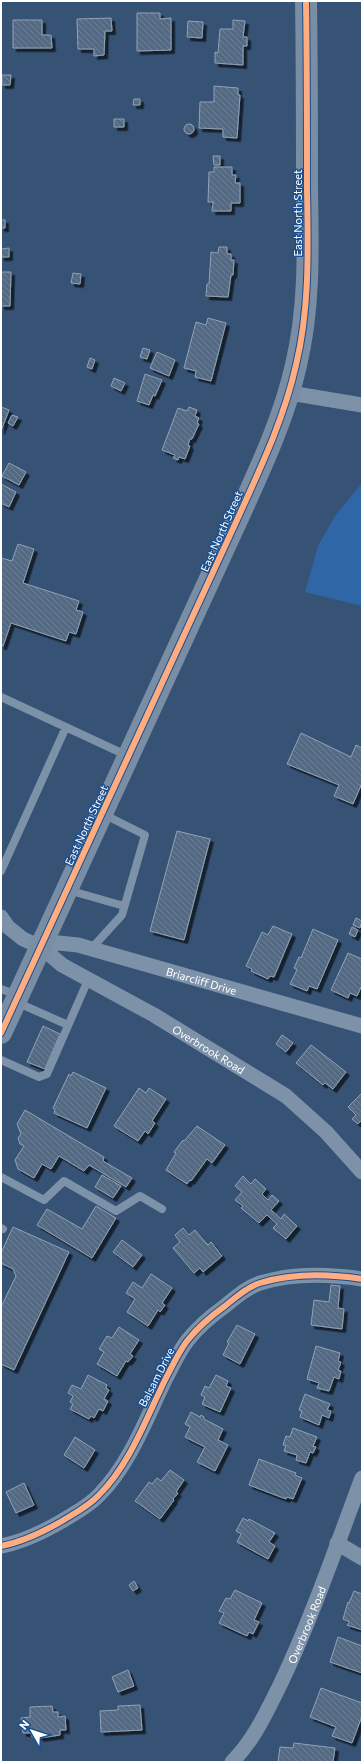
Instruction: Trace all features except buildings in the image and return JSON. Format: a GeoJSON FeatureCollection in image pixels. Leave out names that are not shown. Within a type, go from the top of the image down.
{"type":"FeatureCollection","features":[{"type":"Feature","properties":{"kind":"main road","name":"East North Street"},"geometry":{"type":"LineString","coordinates":[[1,1033],[12,995],[41,947],[267,452],[290,392],[299,351],[306,304],[308,242],[306,1]]}},
{"type":"Feature","properties":{"kind":"street"},"geometry":{"type":"LineString","coordinates":[[290,392],[362,405]]}},
{"type":"Feature","properties":{"kind":"street","name":"Overbrook Road"},"geometry":{"type":"LineString","coordinates":[[2,923],[23,939],[41,947],[62,965],[154,1015],[286,1096],[326,1132],[362,1172]]}},
{"type":"Feature","properties":{"kind":"street","name":"Briarcliff Drive"},"geometry":{"type":"LineString","coordinates":[[41,947],[59,943],[78,945],[362,1026]]}},
{"type":"Feature","properties":{"kind":"street","name":"Balsam Drive"},"geometry":{"type":"LineString","coordinates":[[1,1546],[14,1543],[43,1532],[81,1510],[99,1495],[116,1475],[132,1449],[176,1359],[188,1341],[209,1318],[237,1296],[259,1283],[284,1278],[313,1275],[362,1279]]}},
{"type":"Feature","properties":{"kind":"street","name":"Overbrook Road"},"geometry":{"type":"LineString","coordinates":[[232,1762],[243,1752],[258,1729],[288,1668],[362,1478]]}},
{"type":"Feature","properties":{"kind":"street"},"geometry":{"type":"LineString","coordinates":[[337,1543],[362,1558]]}},
{"type":"Feature","properties":{"kind":"lane"},"geometry":{"type":"LineString","coordinates":[[1,697],[128,757]]}},
{"type":"Feature","properties":{"kind":"lane"},"geometry":{"type":"LineString","coordinates":[[1,871],[66,727]]}},
{"type":"Feature","properties":{"kind":"lane"},"geometry":{"type":"LineString","coordinates":[[91,949],[122,915],[145,835],[102,813]]}},
{"type":"Feature","properties":{"kind":"lane"},"geometry":{"type":"LineString","coordinates":[[67,890],[124,906]]}},
{"type":"Feature","properties":{"kind":"lane"},"geometry":{"type":"LineString","coordinates":[[1,1060],[39,1077],[47,1074],[88,980]]}},
{"type":"Feature","properties":{"kind":"lane"},"geometry":{"type":"LineString","coordinates":[[12,995],[68,1025]]}},
{"type":"Feature","properties":{"kind":"lane"},"geometry":{"type":"LineString","coordinates":[[1,1177],[44,1200],[64,1182],[116,1211],[140,1196],[162,1210]]}},
{"type":"Feature","properties":{"kind":"shaded area"},"geometry":{"type":"Polygon","coordinates":[[[362,483],[362,606],[305,592],[318,546],[335,516],[362,483]]]}},
{"type":"Feature","properties":{"kind":"cycle path"},"geometry":{"type":"LineString","coordinates":[[1,1033],[254,482],[271,444],[291,385],[301,343],[307,277],[306,1]]}},
{"type":"Feature","properties":{"kind":"cycle path"},"geometry":{"type":"LineString","coordinates":[[1,1546],[25,1539],[48,1529],[82,1509],[99,1495],[120,1469],[144,1425],[178,1355],[191,1336],[205,1322],[241,1293],[260,1283],[285,1277],[324,1275],[362,1279]]}}]}
